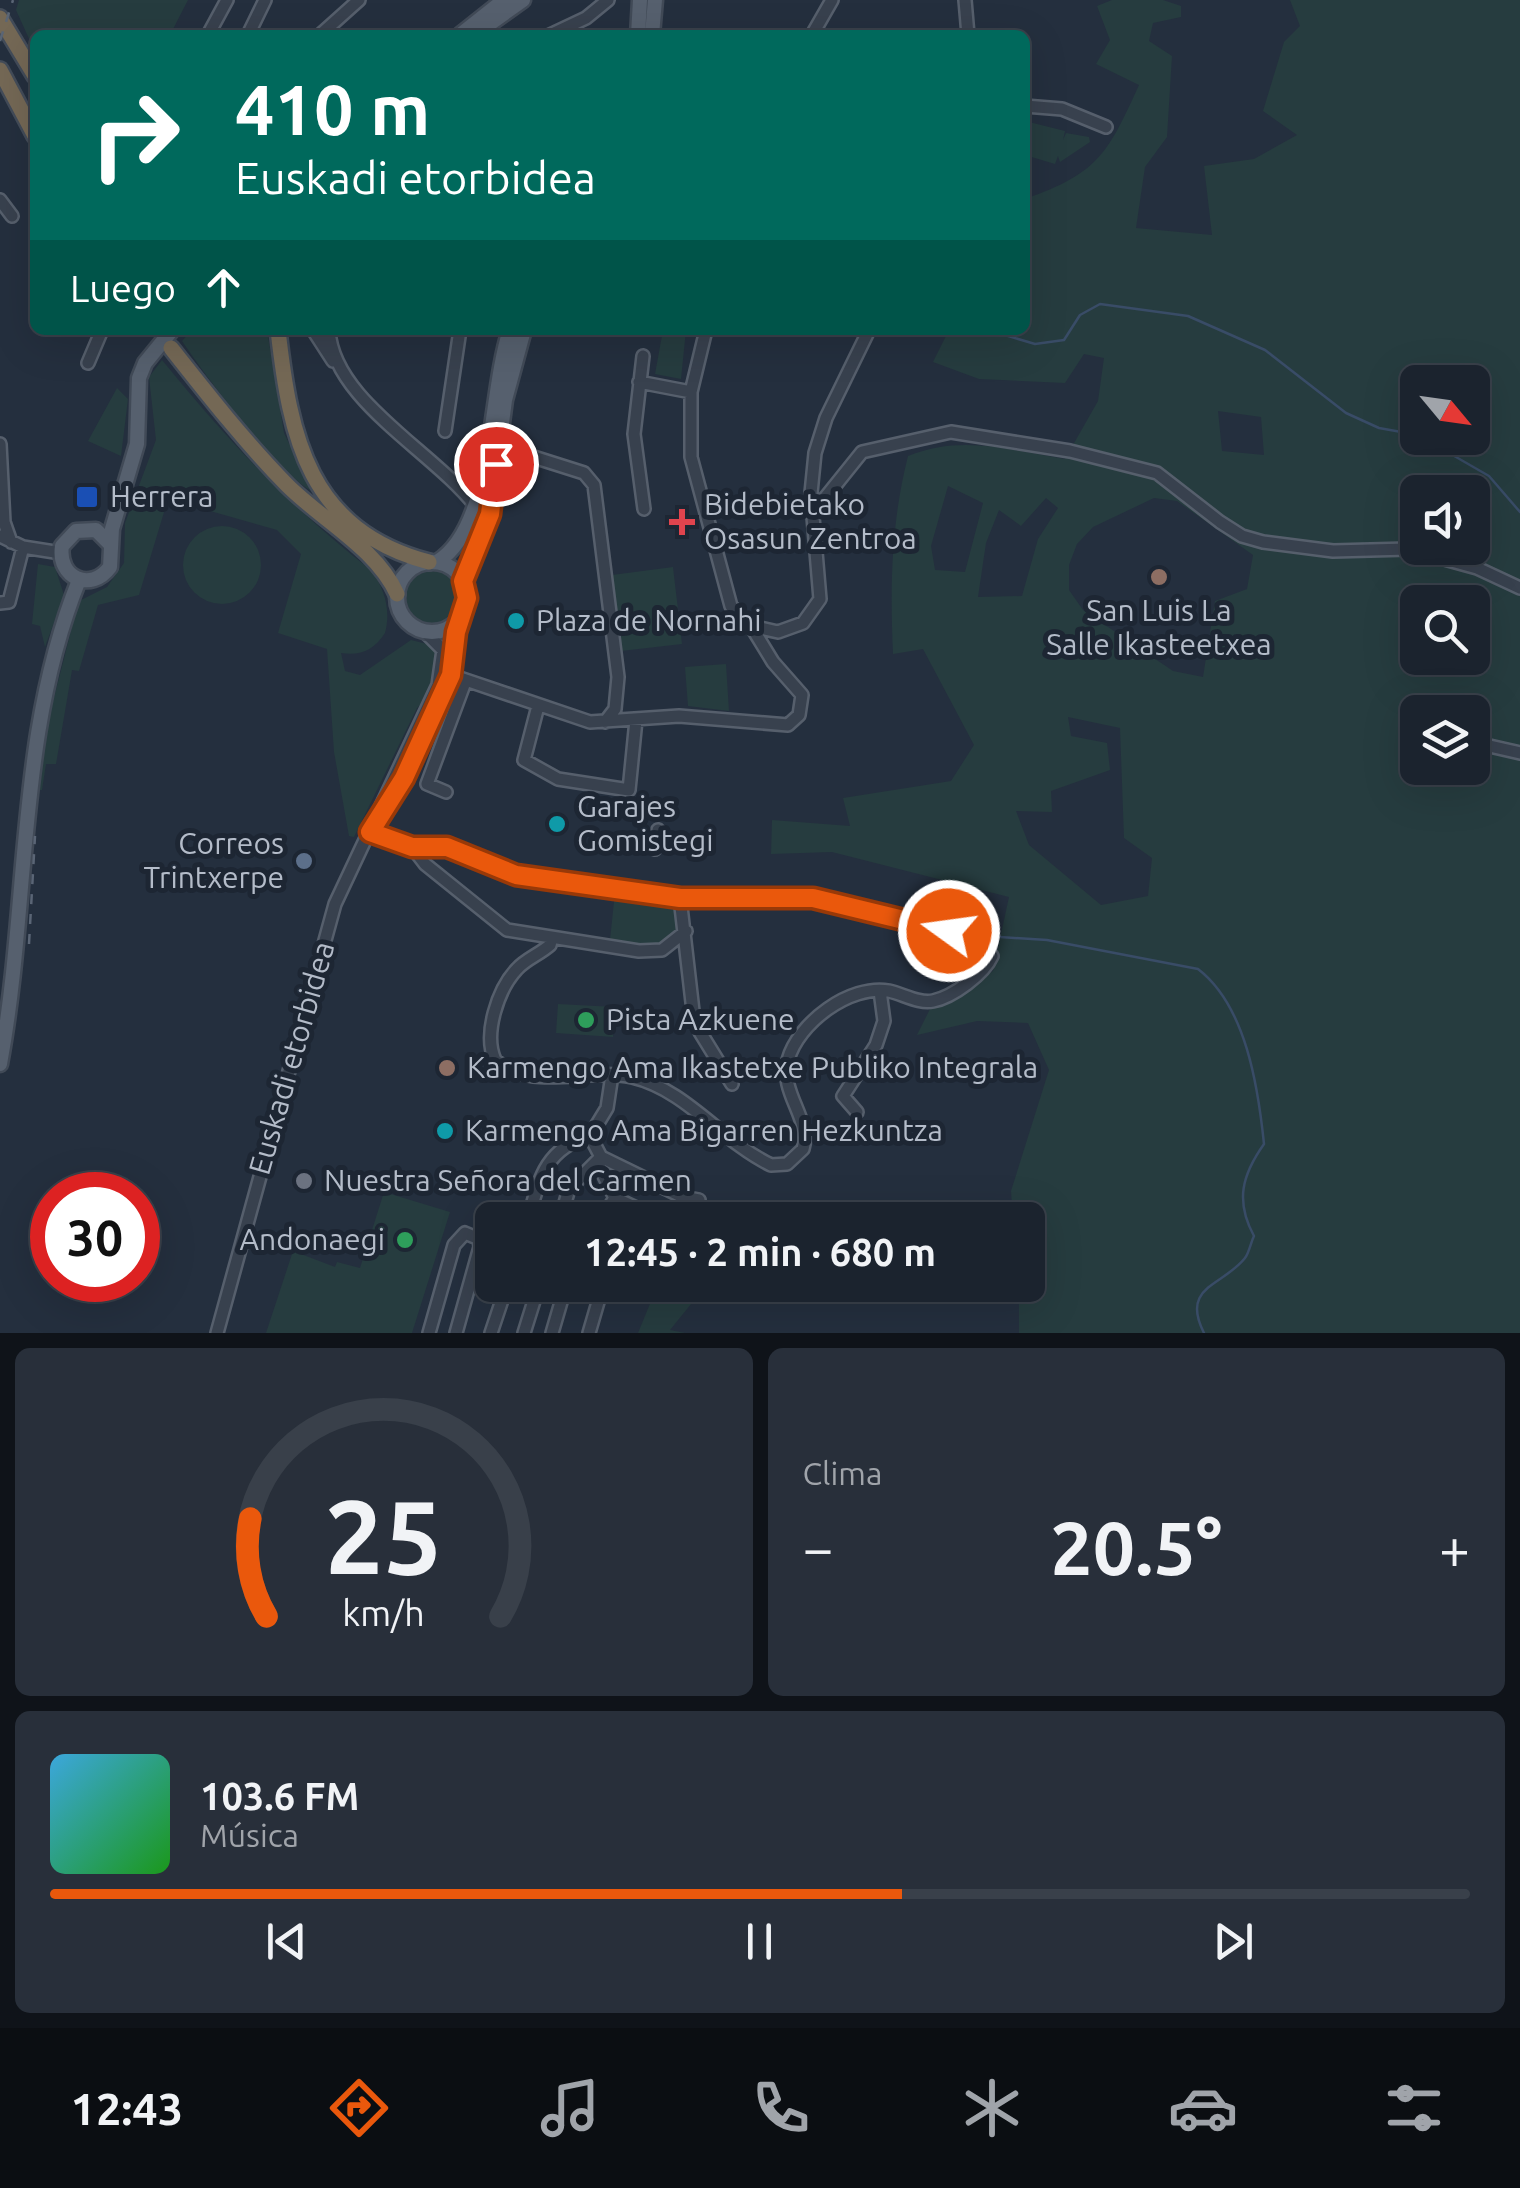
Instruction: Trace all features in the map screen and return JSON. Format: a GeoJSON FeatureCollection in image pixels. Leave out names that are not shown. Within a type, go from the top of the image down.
{"type":"FeatureCollection","features":[{"type":"Feature","properties":{"kind":"highway"},"geometry":{"type":"LineString","coordinates":[[0,18],[30,68]]}},
{"type":"Feature","properties":{"kind":"highway"},"geometry":{"type":"LineString","coordinates":[[0,70],[30,127]]}},
{"type":"Feature","properties":{"kind":"highway"},"geometry":{"type":"LineString","coordinates":[[279,335],[292,428],[314,478],[360,527],[397,550],[433,562]]}},
{"type":"Feature","properties":{"kind":"highway"},"geometry":{"type":"LineString","coordinates":[[171,348],[266,462],[313,510],[376,562],[397,594]]}},
{"type":"Feature","properties":{"kind":"main road"},"geometry":{"type":"LineString","coordinates":[[466,30],[504,0]]}},
{"type":"Feature","properties":{"kind":"main road"},"geometry":{"type":"LineString","coordinates":[[481,30],[522,0]]}},
{"type":"Feature","properties":{"kind":"main road"},"geometry":{"type":"LineString","coordinates":[[638,30],[640,0]]}},
{"type":"Feature","properties":{"kind":"main road"},"geometry":{"type":"LineString","coordinates":[[652,30],[655,0]]}},
{"type":"Feature","properties":{"kind":"main road"},"geometry":{"type":"LineString","coordinates":[[158,335],[135,368],[125,462],[110,507],[89,529],[70,535],[61,553],[67,572],[79,580],[94,580],[106,573],[113,560],[111,544],[136,454],[139,378],[169,335]]}},
{"type":"Feature","properties":{"kind":"main road"},"geometry":{"type":"LineString","coordinates":[[433,562],[450,567],[463,581],[467,598],[461,616],[445,630],[424,631],[404,618],[397,594],[411,569],[433,562],[458,546],[476,508],[495,384],[509,335]]}},
{"type":"Feature","properties":{"kind":"main road"},"geometry":{"type":"LineString","coordinates":[[463,581],[490,514],[510,378],[523,335]]}},
{"type":"Feature","properties":{"kind":"main road"},"geometry":{"type":"LineString","coordinates":[[89,529],[102,534],[111,544]]}},
{"type":"Feature","properties":{"kind":"main road"},"geometry":{"type":"LineString","coordinates":[[0,1064],[35,736],[56,645],[79,580]]}},
{"type":"Feature","properties":{"kind":"street"},"geometry":{"type":"LineString","coordinates":[[211,30],[227,0]]}},
{"type":"Feature","properties":{"kind":"street"},"geometry":{"type":"LineString","coordinates":[[250,30],[265,0]]}},
{"type":"Feature","properties":{"kind":"street"},"geometry":{"type":"LineString","coordinates":[[326,30],[359,0]]}},
{"type":"Feature","properties":{"kind":"street"},"geometry":{"type":"LineString","coordinates":[[560,30],[608,0]]}},
{"type":"Feature","properties":{"kind":"street"},"geometry":{"type":"LineString","coordinates":[[815,30],[832,0]]}},
{"type":"Feature","properties":{"kind":"street"},"geometry":{"type":"LineString","coordinates":[[965,0],[968,30]]}},
{"type":"Feature","properties":{"kind":"street"},"geometry":{"type":"LineString","coordinates":[[573,24],[580,30]]}},
{"type":"Feature","properties":{"kind":"street"},"geometry":{"type":"LineString","coordinates":[[1030,106],[1062,109],[1106,126]]}},
{"type":"Feature","properties":{"kind":"street"},"geometry":{"type":"LineString","coordinates":[[0,200],[12,216]]}},
{"type":"Feature","properties":{"kind":"street"},"geometry":{"type":"LineString","coordinates":[[88,364],[100,335]]}},
{"type":"Feature","properties":{"kind":"street"},"geometry":{"type":"LineString","coordinates":[[314,335],[362,399],[456,480],[476,508]]}},
{"type":"Feature","properties":{"kind":"street"},"geometry":{"type":"LineString","coordinates":[[331,335],[343,374]]}},
{"type":"Feature","properties":{"kind":"street"},"geometry":{"type":"LineString","coordinates":[[445,431],[459,335]]}},
{"type":"Feature","properties":{"kind":"street"},"geometry":{"type":"LineString","coordinates":[[696,335],[697,364]]}},
{"type":"Feature","properties":{"kind":"street"},"geometry":{"type":"LineString","coordinates":[[451,675],[576,718],[605,722],[679,716],[779,725],[794,721],[803,705],[802,695],[772,662],[751,626],[734,612],[726,594],[691,457],[692,392],[705,335]]}},
{"type":"Feature","properties":{"kind":"street"},"geometry":{"type":"LineString","coordinates":[[751,626],[786,630],[804,623],[816,608],[822,588],[812,472],[820,434],[867,335]]}},
{"type":"Feature","properties":{"kind":"street"},"geometry":{"type":"LineString","coordinates":[[643,356],[634,434],[644,508]]}},
{"type":"Feature","properties":{"kind":"street"},"geometry":{"type":"LineString","coordinates":[[639,382],[692,392]]}},
{"type":"Feature","properties":{"kind":"street"},"geometry":{"type":"LineString","coordinates":[[814,504],[821,503],[862,452],[951,432],[1070,450],[1143,468],[1176,484],[1242,536],[1263,542],[1332,550],[1408,549],[1477,568],[1520,588]]}},
{"type":"Feature","properties":{"kind":"street"},"geometry":{"type":"LineString","coordinates":[[0,444],[4,522],[11,542],[8,602],[0,602]]}},
{"type":"Feature","properties":{"kind":"street"},"geometry":{"type":"LineString","coordinates":[[496,464],[515,453],[524,454],[584,474],[594,485],[618,677],[616,709],[605,722]]}},
{"type":"Feature","properties":{"kind":"street"},"geometry":{"type":"LineString","coordinates":[[11,542],[61,553]]}},
{"type":"Feature","properties":{"kind":"street","name":"Euskadi etorbidea"},"geometry":{"type":"LineString","coordinates":[[391,792],[404,778],[451,675],[461,616]]}},
{"type":"Feature","properties":{"kind":"street","name":"Euskadi etorbidea"},"geometry":{"type":"LineString","coordinates":[[216,1333],[335,904],[391,792],[442,672],[443,650],[424,631]]}},
{"type":"Feature","properties":{"kind":"street"},"geometry":{"type":"LineString","coordinates":[[446,792],[427,784],[466,682]]}},
{"type":"Feature","properties":{"kind":"street"},"geometry":{"type":"LineString","coordinates":[[538,706],[524,760],[558,779],[629,790],[636,720]]}},
{"type":"Feature","properties":{"kind":"street"},"geometry":{"type":"LineString","coordinates":[[1490,746],[1520,753]]}},
{"type":"Feature","properties":{"kind":"street"},"geometry":{"type":"LineString","coordinates":[[655,849],[658,830]]}},
{"type":"Feature","properties":{"kind":"street"},"geometry":{"type":"LineString","coordinates":[[370,832],[412,847],[437,845],[516,875],[680,898],[813,898],[980,936],[992,956],[982,972],[939,999],[928,1002],[880,991],[825,1010],[795,1043],[786,1076],[806,1140],[798,1157],[788,1164],[760,1160],[668,1092],[643,1080],[612,1075],[523,1076],[504,1068],[491,1051],[491,1028],[507,982],[525,962],[550,945],[552,938]]}},
{"type":"Feature","properties":{"kind":"street"},"geometry":{"type":"LineString","coordinates":[[424,864],[426,852],[437,845]]}},
{"type":"Feature","properties":{"kind":"street"},"geometry":{"type":"LineString","coordinates":[[412,847],[424,864],[507,930],[662,950],[686,932]]}},
{"type":"Feature","properties":{"kind":"street"},"geometry":{"type":"LineString","coordinates":[[680,898],[693,1012],[700,1032],[732,1084]]}},
{"type":"Feature","properties":{"kind":"street"},"geometry":{"type":"LineString","coordinates":[[857,1112],[843,1096],[876,1045],[884,1021],[880,991]]}},
{"type":"Feature","properties":{"kind":"street"},"geometry":{"type":"LineString","coordinates":[[533,1202],[542,1169],[551,1157],[574,1140],[590,1136],[607,1108],[612,1075]]}},
{"type":"Feature","properties":{"kind":"street"},"geometry":{"type":"LineString","coordinates":[[590,1136],[616,1198],[624,1202]]}},
{"type":"Feature","properties":{"kind":"street"},"geometry":{"type":"LineString","coordinates":[[599,1160],[683,1197],[700,1200]]}},
{"type":"Feature","properties":{"kind":"street"},"geometry":{"type":"LineString","coordinates":[[565,1202],[569,1189],[599,1160]]}},
{"type":"Feature","properties":{"kind":"street"},"geometry":{"type":"LineString","coordinates":[[613,1202],[616,1198]]}},
{"type":"Feature","properties":{"kind":"street"},"geometry":{"type":"LineString","coordinates":[[429,1333],[454,1245],[461,1234],[469,1233],[479,1239],[480,1247],[456,1333]]}},
{"type":"Feature","properties":{"kind":"street"},"geometry":{"type":"LineString","coordinates":[[491,1333],[501,1302]]}},
{"type":"Feature","properties":{"kind":"street"},"geometry":{"type":"LineString","coordinates":[[524,1333],[534,1302]]}},
{"type":"Feature","properties":{"kind":"street"},"geometry":{"type":"LineString","coordinates":[[552,1333],[561,1302]]}},
{"type":"Feature","properties":{"kind":"street"},"geometry":{"type":"LineString","coordinates":[[589,1333],[598,1302]]}},
{"type":"Feature","properties":{"kind":"green space"},"geometry":{"type":"Polygon","coordinates":[[[19,0],[188,0],[173,30],[30,30],[30,41],[16,10],[19,0]]]}},
{"type":"Feature","properties":{"kind":"green space"},"geometry":{"type":"Polygon","coordinates":[[[1112,0],[1163,0],[1181,6],[1181,17],[1153,23],[1149,41],[1172,56],[1167,137],[1145,167],[1136,228],[1212,235],[1204,166],[1254,159],[1297,135],[1263,111],[1284,42],[1300,26],[1290,0],[1520,0],[1520,1333],[1019,1333],[1019,1302],[1045,1302],[1045,1202],[1012,1202],[1011,1191],[1049,1070],[1028,1023],[977,1021],[917,1035],[930,1009],[993,971],[1009,897],[832,852],[771,854],[772,820],[850,826],[843,798],[951,781],[974,745],[923,649],[893,654],[892,579],[898,506],[908,456],[928,449],[967,445],[1065,459],[1098,401],[1104,358],[1084,354],[1065,383],[979,379],[933,362],[946,335],[1030,335],[1030,197],[1070,180],[1098,158],[1119,128],[1139,85],[1096,64],[1110,40],[1097,6],[1112,0]],[[1218,411],[1222,451],[1264,455],[1261,417],[1218,411]],[[948,486],[931,546],[935,570],[965,572],[983,503],[948,486]],[[1046,498],[1021,526],[999,510],[986,543],[978,597],[1022,596],[1038,539],[1058,508],[1046,498]],[[1154,498],[1093,527],[1077,544],[1069,565],[1069,590],[1083,610],[1173,671],[1203,677],[1215,601],[1247,589],[1253,555],[1177,501],[1154,498]],[[1068,717],[1071,736],[1107,743],[1110,770],[1051,791],[1052,812],[1016,811],[1029,845],[1101,905],[1148,896],[1152,858],[1124,838],[1120,728],[1068,717]]]}},
{"type":"Feature","properties":{"kind":"green space"},"geometry":{"type":"Polygon","coordinates":[[[1030,122],[1065,131],[1063,140],[1066,133],[1089,137],[1090,142],[1060,162],[1058,156],[1055,164],[1030,156],[1030,122]]]}},
{"type":"Feature","properties":{"kind":"green space"},"geometry":{"type":"Polygon","coordinates":[[[187,335],[268,335],[284,433],[312,491],[263,446],[182,341],[187,335]]]}},
{"type":"Feature","properties":{"kind":"green space"},"geometry":{"type":"Polygon","coordinates":[[[662,335],[685,335],[681,379],[655,374],[662,335]]]}},
{"type":"Feature","properties":{"kind":"green space"},"geometry":{"type":"Polygon","coordinates":[[[162,360],[261,472],[377,578],[387,609],[385,633],[366,650],[341,653],[345,671],[360,675],[411,640],[435,646],[438,671],[433,687],[417,708],[354,837],[349,836],[334,752],[327,649],[278,633],[301,554],[277,530],[168,499],[139,595],[98,605],[79,671],[72,670],[56,764],[46,764],[42,790],[36,790],[43,741],[75,615],[81,600],[107,587],[124,563],[125,523],[156,440],[149,377],[162,360]]]}},
{"type":"Feature","properties":{"kind":"green space"},"geometry":{"type":"Polygon","coordinates":[[[117,388],[128,399],[121,456],[88,441],[117,388]]]}},
{"type":"Feature","properties":{"kind":"green space"},"geometry":{"type":"Polygon","coordinates":[[[222,526],[237,529],[249,538],[258,550],[258,580],[249,592],[237,601],[222,604],[207,601],[195,592],[186,580],[183,565],[186,550],[195,538],[207,529],[222,526]]]}},
{"type":"Feature","properties":{"kind":"green space"},"geometry":{"type":"Polygon","coordinates":[[[38,564],[55,567],[64,595],[45,647],[40,626],[32,624],[38,564]]]}},
{"type":"Feature","properties":{"kind":"green space"},"geometry":{"type":"Polygon","coordinates":[[[673,567],[682,644],[621,651],[612,575],[673,567]]]}},
{"type":"Feature","properties":{"kind":"green space"},"geometry":{"type":"Polygon","coordinates":[[[432,571],[451,578],[458,597],[451,616],[432,623],[413,616],[406,597],[413,578],[432,571]]]}},
{"type":"Feature","properties":{"kind":"green space"},"geometry":{"type":"Polygon","coordinates":[[[726,664],[729,711],[688,706],[685,667],[726,664]]]}},
{"type":"Feature","properties":{"kind":"green space"},"geometry":{"type":"Polygon","coordinates":[[[615,892],[678,900],[684,931],[662,946],[610,940],[615,892]]]}},
{"type":"Feature","properties":{"kind":"green space"},"geometry":{"type":"Polygon","coordinates":[[[558,1004],[615,1007],[613,1037],[556,1033],[558,1004]]]}},
{"type":"Feature","properties":{"kind":"green space","name":"Andonaegi"},"geometry":{"type":"Polygon","coordinates":[[[384,1192],[450,1212],[412,1333],[266,1333],[293,1251],[335,1267],[337,1262],[360,1268],[384,1192]]]}},
{"type":"Feature","properties":{"kind":"green space"},"geometry":{"type":"Polygon","coordinates":[[[651,1302],[693,1302],[670,1330],[685,1333],[638,1333],[651,1302]]]}},
{"type":"Feature","properties":{"kind":"waterway"},"geometry":{"type":"LineString","coordinates":[[1005,335],[1035,344],[1064,340],[1080,315],[1100,304],[1188,316],[1265,350],[1346,413],[1379,428],[1400,432]]}},
{"type":"Feature","properties":{"kind":"waterway"},"geometry":{"type":"LineString","coordinates":[[1453,455],[1489,476],[1520,512]]}},
{"type":"Feature","properties":{"kind":"waterway"},"geometry":{"type":"LineString","coordinates":[[1000,937],[1047,940],[1198,969],[1228,1004],[1247,1049],[1264,1144],[1250,1167],[1244,1188],[1244,1211],[1254,1236],[1245,1258],[1201,1296],[1197,1305],[1204,1333]]}},
{"type":"Feature","properties":{"kind":"railway"},"geometry":{"type":"LineString","coordinates":[[0,41],[13,0]]}},
{"type":"Feature","properties":{"kind":"railway"},"geometry":{"type":"LineString","coordinates":[[29,944],[35,836]]}},
{"type":"Feature","properties":{"kind":"place","name":"Herrera"},"geometry":{"type":"Point","coordinates":[87,497]}},
{"type":"Feature","properties":{"kind":"place","name":"Bidebietako Osasun Zentroa"},"geometry":{"type":"Point","coordinates":[682,522]}},
{"type":"Feature","properties":{"kind":"place","name":"San Luis La Salle Ikasteetxea"},"geometry":{"type":"Point","coordinates":[1159,577]}},
{"type":"Feature","properties":{"kind":"place","name":"Plaza de Nornahi"},"geometry":{"type":"Point","coordinates":[516,621]}},
{"type":"Feature","properties":{"kind":"place","name":"Garajes Gomistegi"},"geometry":{"type":"Point","coordinates":[557,824]}},
{"type":"Feature","properties":{"kind":"place","name":"Correos Trintxerpe"},"geometry":{"type":"Point","coordinates":[304,861]}},
{"type":"Feature","properties":{"kind":"place","name":"Pista Azkuene"},"geometry":{"type":"Point","coordinates":[586,1020]}},
{"type":"Feature","properties":{"kind":"place","name":"Karmengo Ama Ikastetxe Publiko Integrala"},"geometry":{"type":"Point","coordinates":[447,1068]}},
{"type":"Feature","properties":{"kind":"place","name":"Karmengo Ama Bigarren Hezkuntza"},"geometry":{"type":"Point","coordinates":[445,1131]}},
{"type":"Feature","properties":{"kind":"place","name":"Nuestra Señora del Carmen"},"geometry":{"type":"Point","coordinates":[304,1181]}},
{"type":"Feature","properties":{"kind":"place","name":"Andonaegi"},"geometry":{"type":"Point","coordinates":[405,1240]}},
{"type":"Feature","properties":{"kind":"route"},"geometry":{"type":"LineString","coordinates":[[496,464],[490,514],[463,581],[467,598],[456,632],[451,675],[404,778],[391,792],[370,832],[412,847],[447,847],[516,875],[680,898],[813,898],[949,931]]}}]}
